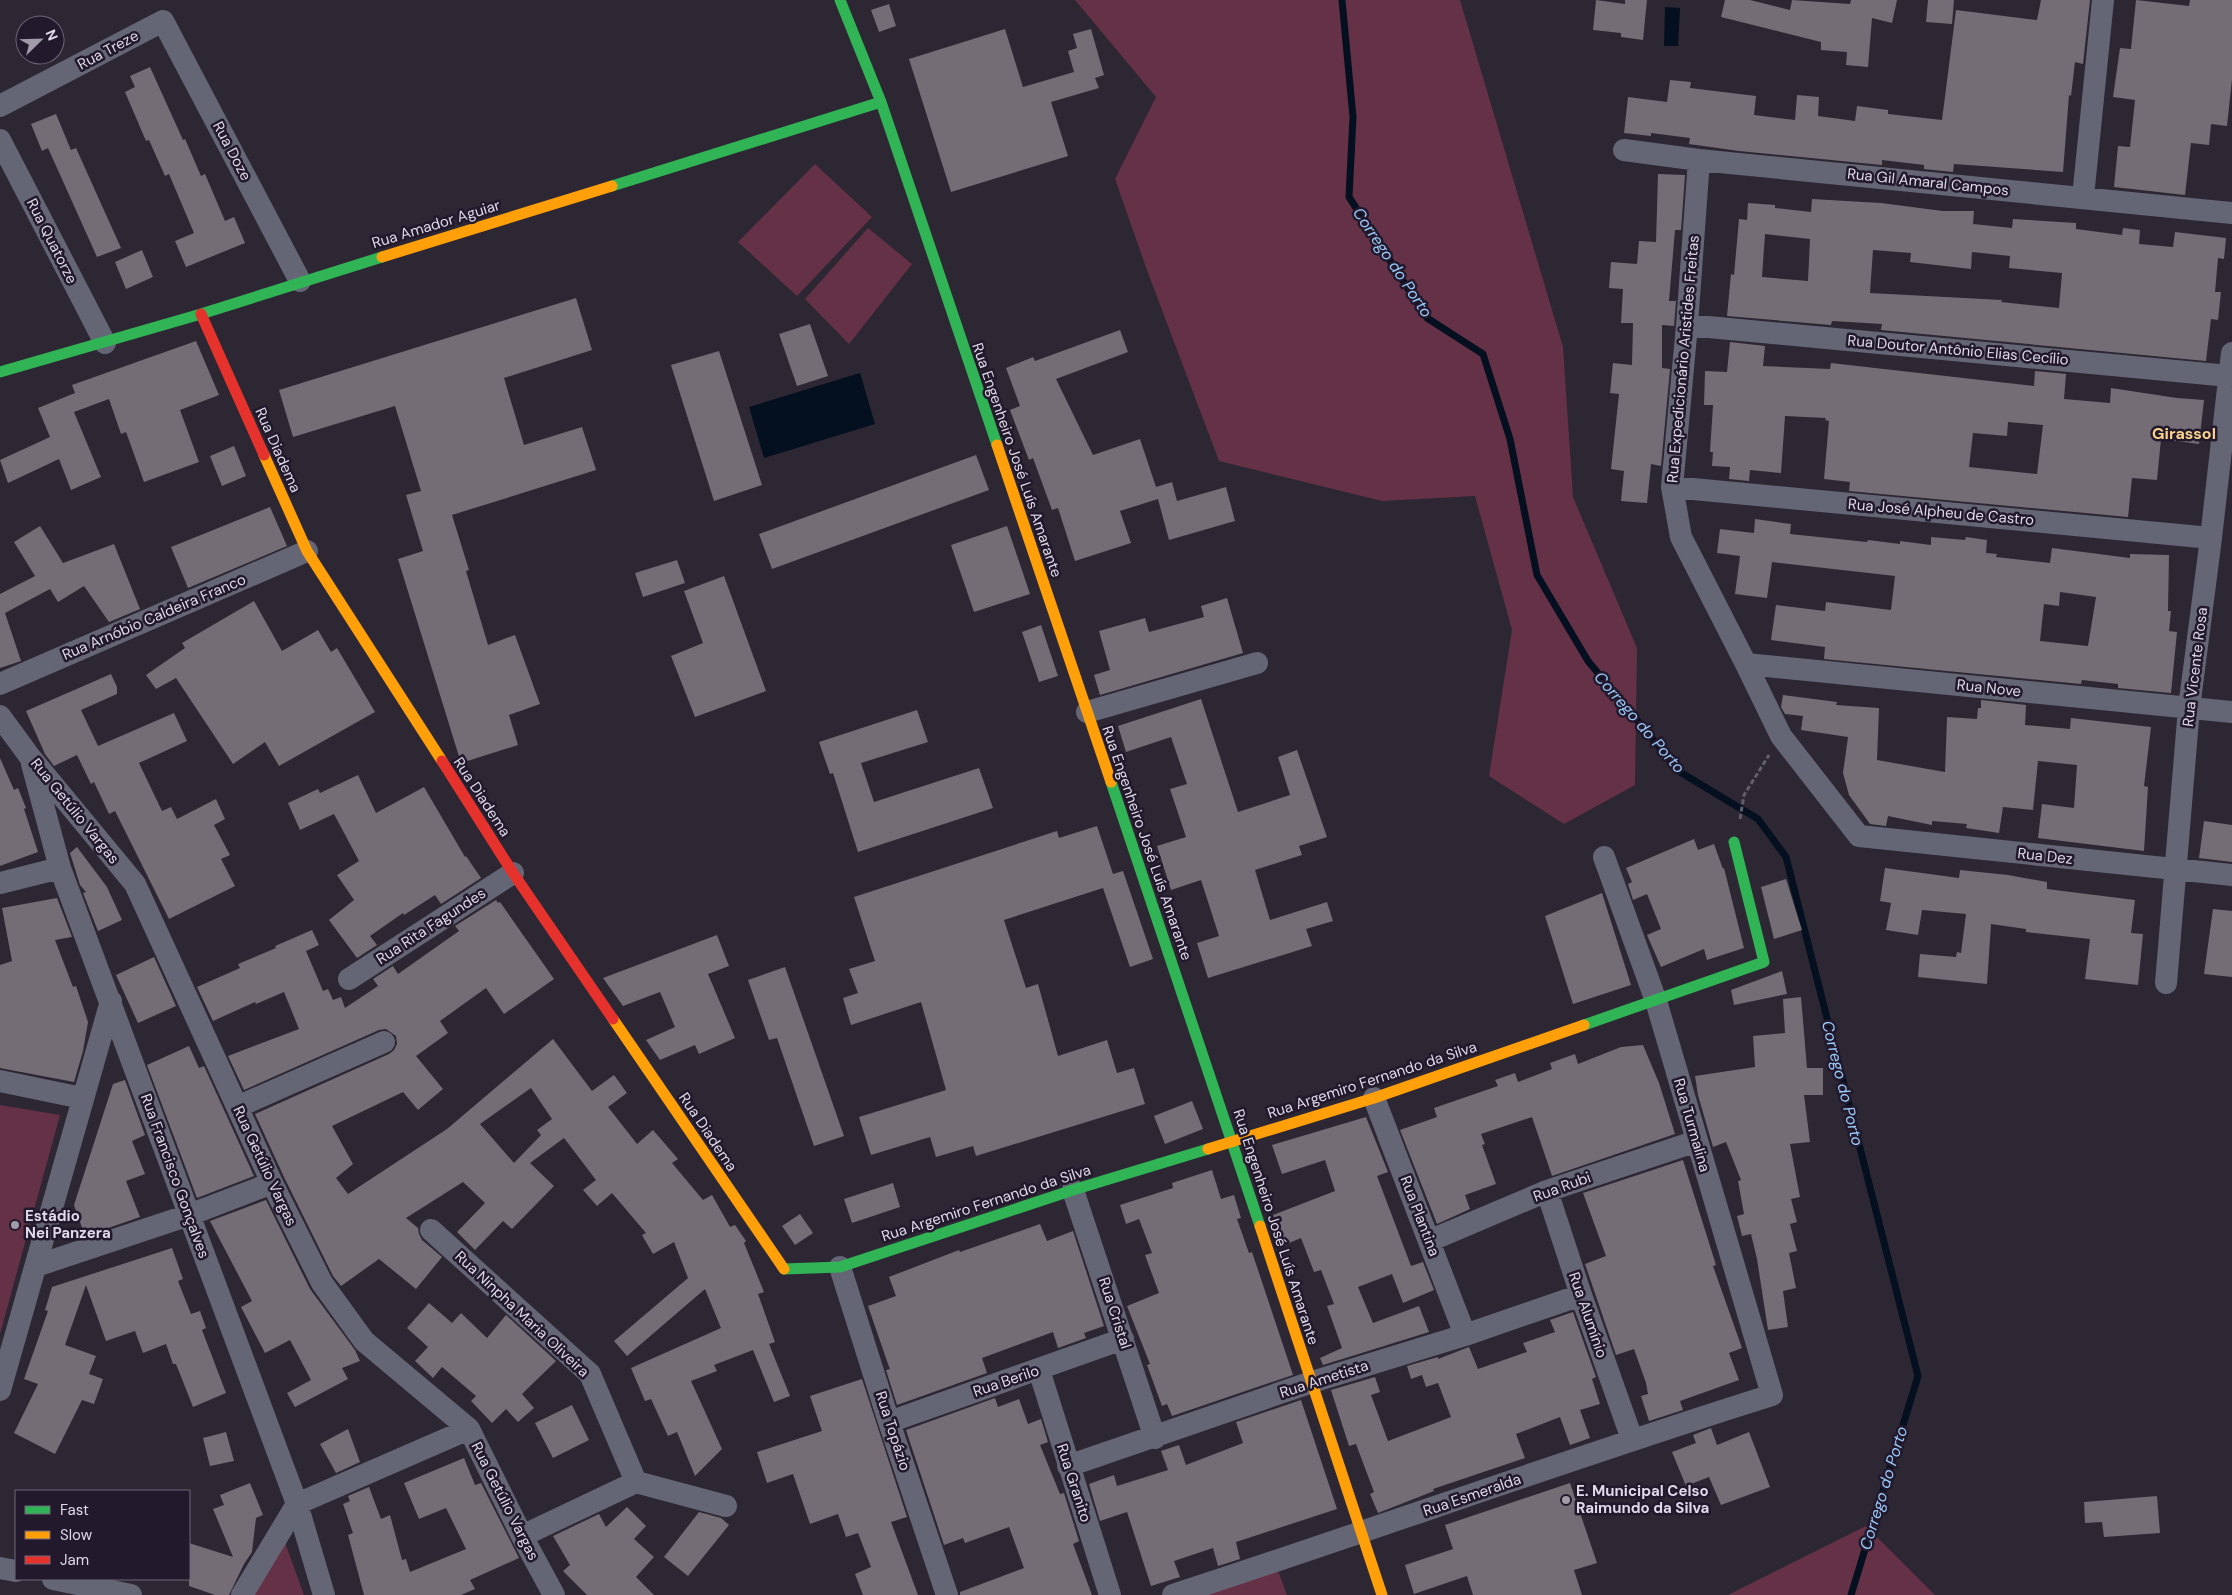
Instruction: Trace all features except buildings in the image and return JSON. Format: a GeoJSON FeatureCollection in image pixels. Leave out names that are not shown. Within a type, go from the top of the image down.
{"type":"FeatureCollection","features":[{"type":"Feature","properties":{"kind":"street","name":"Rua Engenheiro José Luís Amarante"},"geometry":{"type":"LineString","coordinates":[[840,0],[881,102],[1232,1140],[1382,1595]]}},
{"type":"Feature","properties":{"kind":"street"},"geometry":{"type":"LineString","coordinates":[[2083,197],[2103,0]]}},
{"type":"Feature","properties":{"kind":"street","name":"Rua Treze"},"geometry":{"type":"LineString","coordinates":[[0,106],[163,21]]}},
{"type":"Feature","properties":{"kind":"street","name":"Rua Doze"},"geometry":{"type":"LineString","coordinates":[[163,21],[300,281]]}},
{"type":"Feature","properties":{"kind":"street","name":"Rua Amador Aguiar"},"geometry":{"type":"LineString","coordinates":[[0,372],[201,314],[300,281],[881,102]]}},
{"type":"Feature","properties":{"kind":"street","name":"Rua Quatorze"},"geometry":{"type":"LineString","coordinates":[[0,140],[104,343]]}},
{"type":"Feature","properties":{"kind":"street","name":"Rua Gil Amaral Campos"},"geometry":{"type":"LineString","coordinates":[[1624,150],[1699,160],[2232,213]]}},
{"type":"Feature","properties":{"kind":"street","name":"Rua Expedicionário Aristides Freitas"},"geometry":{"type":"LineString","coordinates":[[1699,160],[1687,325],[1672,487],[1681,537],[1746,664],[1780,736],[1859,836]]}},
{"type":"Feature","properties":{"kind":"street","name":"Rua Diadema"},"geometry":{"type":"LineString","coordinates":[[201,314],[307,551],[513,873],[784,1269]]}},
{"type":"Feature","properties":{"kind":"street","name":"Rua Doutor Antônio Elias Cecílio"},"geometry":{"type":"LineString","coordinates":[[1687,325],[2229,376]]}},
{"type":"Feature","properties":{"kind":"street","name":"Rua Vicente Rosa"},"geometry":{"type":"LineString","coordinates":[[2166,982],[2189,708],[2232,352]]}},
{"type":"Feature","properties":{"kind":"street","name":"Rua José Alpheu de Castro"},"geometry":{"type":"LineString","coordinates":[[1672,487],[2211,538]]}},
{"type":"Feature","properties":{"kind":"street","name":"Rua Arnóbio Caldeira Franco"},"geometry":{"type":"LineString","coordinates":[[0,684],[307,551]]}},
{"type":"Feature","properties":{"kind":"street"},"geometry":{"type":"LineString","coordinates":[[1087,712],[1256,663]]}},
{"type":"Feature","properties":{"kind":"street","name":"Rua Nove"},"geometry":{"type":"LineString","coordinates":[[1746,664],[2232,712]]}},
{"type":"Feature","properties":{"kind":"street","name":"Rua Getúlio Vargas"},"geometry":{"type":"LineString","coordinates":[[0,716],[30,757],[135,884],[272,1183],[322,1283],[364,1341],[469,1429],[522,1536],[554,1595]]}},
{"type":"Feature","properties":{"kind":"street","name":"Rua Francisco Gonçalves"},"geometry":{"type":"LineString","coordinates":[[30,757],[60,868],[297,1504],[324,1595]]}},
{"type":"Feature","properties":{"kind":"street","name":"Rua Dez"},"geometry":{"type":"LineString","coordinates":[[1859,836],[2232,875]]}},
{"type":"Feature","properties":{"kind":"street","name":"Rua Argemiro Fernando da Silva"},"geometry":{"type":"LineString","coordinates":[[784,1269],[840,1267],[1073,1190],[1374,1098],[1764,962],[1734,842]]}},
{"type":"Feature","properties":{"kind":"street","name":"Rua Turmalina"},"geometry":{"type":"LineString","coordinates":[[1604,857],[1656,1001],[1772,1395]]}},
{"type":"Feature","properties":{"kind":"street"},"geometry":{"type":"LineString","coordinates":[[0,883],[60,868]]}},
{"type":"Feature","properties":{"kind":"street","name":"Rua Rita Fagundes"},"geometry":{"type":"LineString","coordinates":[[349,979],[513,873]]}},
{"type":"Feature","properties":{"kind":"street"},"geometry":{"type":"LineString","coordinates":[[0,1390],[111,1001]]}},
{"type":"Feature","properties":{"kind":"street"},"geometry":{"type":"LineString","coordinates":[[237,1107],[384,1042]]}},
{"type":"Feature","properties":{"kind":"street"},"geometry":{"type":"LineString","coordinates":[[0,1081],[82,1098]]}},
{"type":"Feature","properties":{"kind":"street","name":"Rua Plantina"},"geometry":{"type":"LineString","coordinates":[[1374,1098],[1465,1335]]}},
{"type":"Feature","properties":{"kind":"street","name":"Rua Rubi"},"geometry":{"type":"LineString","coordinates":[[1430,1241],[1547,1191],[1697,1141]]}},
{"type":"Feature","properties":{"kind":"street"},"geometry":{"type":"LineString","coordinates":[[36,1266],[189,1215],[272,1183]]}},
{"type":"Feature","properties":{"kind":"street","name":"Rua Cristal"},"geometry":{"type":"LineString","coordinates":[[1073,1190],[1155,1438]]}},
{"type":"Feature","properties":{"kind":"street","name":"Rua Alumínio"},"geometry":{"type":"LineString","coordinates":[[1547,1191],[1632,1439]]}},
{"type":"Feature","properties":{"kind":"street","name":"Rua Ninpha Maria Oliveira"},"geometry":{"type":"LineString","coordinates":[[432,1230],[590,1374],[636,1482]]}},
{"type":"Feature","properties":{"kind":"street","name":"Rua Topázio"},"geometry":{"type":"LineString","coordinates":[[840,1267],[947,1595]]}},
{"type":"Feature","properties":{"kind":"street","name":"Rua Ametista"},"geometry":{"type":"LineString","coordinates":[[1068,1466],[1155,1438],[1312,1382],[1465,1335],[1581,1294]]}},
{"type":"Feature","properties":{"kind":"street","name":"Rua Berilo"},"geometry":{"type":"LineString","coordinates":[[889,1422],[1123,1339]]}},
{"type":"Feature","properties":{"kind":"street","name":"Rua Granito"},"geometry":{"type":"LineString","coordinates":[[1039,1370],[1110,1595]]}},
{"type":"Feature","properties":{"kind":"street","name":"Rua Esmeralda"},"geometry":{"type":"LineString","coordinates":[[1173,1595],[1362,1533],[1632,1439],[1772,1395]]}},
{"type":"Feature","properties":{"kind":"street"},"geometry":{"type":"LineString","coordinates":[[242,1595],[297,1504],[469,1429]]}},
{"type":"Feature","properties":{"kind":"street"},"geometry":{"type":"LineString","coordinates":[[522,1536],[636,1482],[726,1506]]}},
{"type":"Feature","properties":{"kind":"street"},"geometry":{"type":"LineString","coordinates":[[0,1568],[15,1571]]}},
{"type":"Feature","properties":{"kind":"street"},"geometry":{"type":"LineString","coordinates":[[58,1580],[131,1595]]}},
{"type":"Feature","properties":{"kind":"path"},"geometry":{"type":"LineString","coordinates":[[1738,827],[1744,795],[1780,736]]}},
{"type":"Feature","properties":{"kind":"shaded area"},"geometry":{"type":"Polygon","coordinates":[[[1075,0],[1460,0],[1563,347],[1573,497],[1637,648],[1635,785],[1564,824],[1489,776],[1512,630],[1475,496],[1382,501],[1219,461],[1148,273],[1115,179],[1156,97],[1075,0]]]}},
{"type":"Feature","properties":{"kind":"shaded area"},"geometry":{"type":"Polygon","coordinates":[[[815,164],[872,217],[797,296],[738,242],[815,164]]]}},
{"type":"Feature","properties":{"kind":"shaded area"},"geometry":{"type":"Polygon","coordinates":[[[868,228],[912,264],[849,344],[805,299],[868,228]]]}},
{"type":"Feature","properties":{"kind":"shaded area","name":"Estádio Nei Panzera"},"geometry":{"type":"Polygon","coordinates":[[[0,1105],[60,1115],[0,1334],[0,1105]]]}},
{"type":"Feature","properties":{"kind":"shaded area"},"geometry":{"type":"Polygon","coordinates":[[[1866,1526],[1935,1595],[1728,1595],[1866,1526]]]}},
{"type":"Feature","properties":{"kind":"shaded area"},"geometry":{"type":"Polygon","coordinates":[[[282,1534],[304,1595],[250,1595],[282,1534]]]}},
{"type":"Feature","properties":{"kind":"shaded area"},"geometry":{"type":"Polygon","coordinates":[[[1276,1565],[1287,1595],[1190,1595],[1276,1565]]]}},
{"type":"Feature","properties":{"kind":"water"},"geometry":{"type":"Polygon","coordinates":[[[1665,7],[1680,8],[1678,46],[1664,46],[1665,7]]]}},
{"type":"Feature","properties":{"kind":"water"},"geometry":{"type":"Polygon","coordinates":[[[860,373],[875,424],[764,458],[749,407],[860,373]]]}},
{"type":"Feature","properties":{"kind":"waterway","name":"Corrego do Porto"},"geometry":{"type":"LineString","coordinates":[[1342,0],[1353,117],[1349,197],[1427,318],[1483,354],[1510,439],[1537,575],[1588,661],[1680,772],[1758,819],[1786,857],[1918,1376],[1851,1595]]}},
{"type":"Feature","properties":{"kind":"traffic: fast"},"geometry":{"type":"LineString","coordinates":[[840,0],[881,102],[997,445]]}},
{"type":"Feature","properties":{"kind":"traffic: fast"},"geometry":{"type":"LineString","coordinates":[[612,186],[881,102]]}},
{"type":"Feature","properties":{"kind":"traffic: fast"},"geometry":{"type":"LineString","coordinates":[[0,372],[201,314],[382,257]]}},
{"type":"Feature","properties":{"kind":"traffic: fast"},"geometry":{"type":"LineString","coordinates":[[1111,782],[1260,1226]]}},
{"type":"Feature","properties":{"kind":"traffic: fast"},"geometry":{"type":"LineString","coordinates":[[1584,1025],[1764,962],[1734,842]]}},
{"type":"Feature","properties":{"kind":"traffic: fast"},"geometry":{"type":"LineString","coordinates":[[784,1269],[840,1267],[1073,1190],[1208,1149]]}},
{"type":"Feature","properties":{"kind":"traffic: slow"},"geometry":{"type":"LineString","coordinates":[[382,257],[612,186]]}},
{"type":"Feature","properties":{"kind":"traffic: slow"},"geometry":{"type":"LineString","coordinates":[[997,445],[1111,782]]}},
{"type":"Feature","properties":{"kind":"traffic: slow"},"geometry":{"type":"LineString","coordinates":[[264,455],[307,551],[442,761]]}},
{"type":"Feature","properties":{"kind":"traffic: slow"},"geometry":{"type":"LineString","coordinates":[[613,1019],[784,1269]]}},
{"type":"Feature","properties":{"kind":"traffic: slow"},"geometry":{"type":"LineString","coordinates":[[1208,1149],[1374,1098],[1584,1025]]}},
{"type":"Feature","properties":{"kind":"traffic: slow"},"geometry":{"type":"LineString","coordinates":[[1260,1226],[1382,1595]]}},
{"type":"Feature","properties":{"kind":"traffic: jam"},"geometry":{"type":"LineString","coordinates":[[201,314],[264,455]]}},
{"type":"Feature","properties":{"kind":"traffic: jam"},"geometry":{"type":"LineString","coordinates":[[442,761],[513,873],[613,1019]]}},
{"type":"Feature","properties":{"kind":"place","name":"Estádio Nei Panzera"},"geometry":{"type":"Point","coordinates":[15,1225]}},
{"type":"Feature","properties":{"kind":"place","name":"E. Municipal Celso Raimundo da Silva"},"geometry":{"type":"Point","coordinates":[1566,1500]}},
{"type":"Feature","properties":{"kind":"district","name":"Girassol"},"geometry":{"type":"Point","coordinates":[2184,433]}}]}
